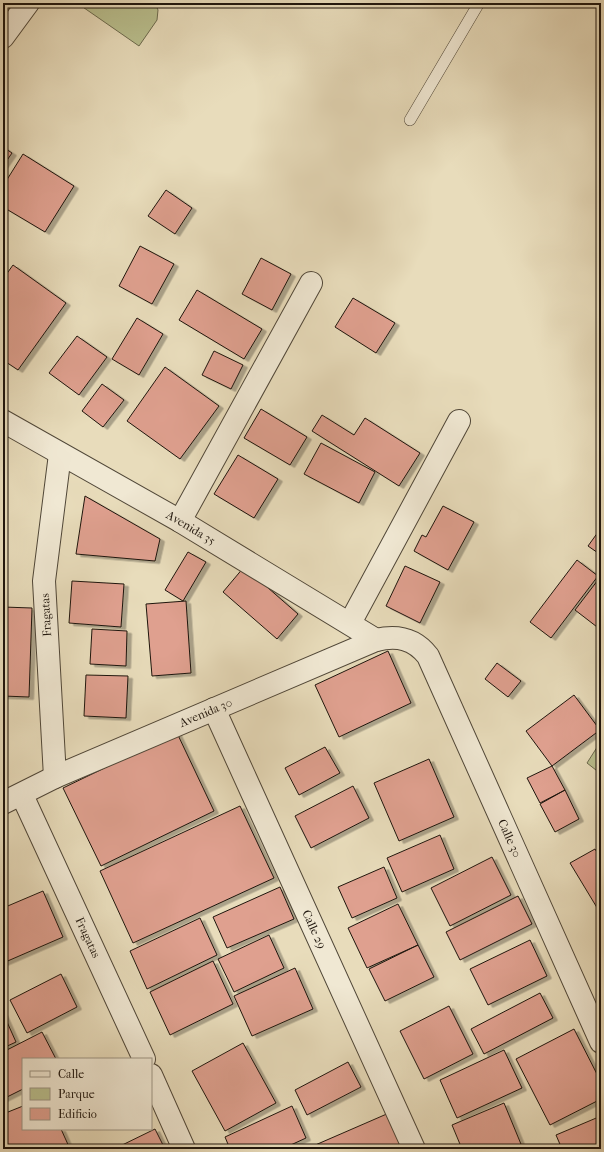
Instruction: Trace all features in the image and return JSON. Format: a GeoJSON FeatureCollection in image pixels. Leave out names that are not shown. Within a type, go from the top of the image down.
{"type":"FeatureCollection","features":[{"type":"Feature","properties":{"kind":"street"},"geometry":{"type":"LineString","coordinates":[[3,37],[16,12]]}},
{"type":"Feature","properties":{"kind":"street"},"geometry":{"type":"LineString","coordinates":[[180,520],[311,283]]}},
{"type":"Feature","properties":{"kind":"street","name":"Avenida 35"},"geometry":{"type":"LineString","coordinates":[[3,421],[180,520],[376,640]]}},
{"type":"Feature","properties":{"kind":"street"},"geometry":{"type":"LineString","coordinates":[[350,623],[459,421]]}},
{"type":"Feature","properties":{"kind":"street","name":"Fragatas"},"geometry":{"type":"LineString","coordinates":[[56,777],[44,581],[60,454]]}},
{"type":"Feature","properties":{"kind":"street","name":"Avenida 30"},"geometry":{"type":"LineString","coordinates":[[12,799],[56,777],[376,640],[397,637],[411,641]]}},
{"type":"Feature","properties":{"kind":"street","name":"Calle 30"},"geometry":{"type":"LineString","coordinates":[[411,641],[428,656],[601,1042]]}},
{"type":"Feature","properties":{"kind":"street","name":"Calle 29"},"geometry":{"type":"LineString","coordinates":[[214,709],[414,1149]]}},
{"type":"Feature","properties":{"kind":"street","name":"Fragatas"},"geometry":{"type":"LineString","coordinates":[[12,799],[143,1058]]}},
{"type":"Feature","properties":{"kind":"street"},"geometry":{"type":"LineString","coordinates":[[152,1077],[184,1149]]}},
{"type":"Feature","properties":{"kind":"lane"},"geometry":{"type":"LineString","coordinates":[[410,120],[478,3]]}},
{"type":"Feature","properties":{"kind":"green space"},"geometry":{"type":"Polygon","coordinates":[[[77,3],[155,3],[158,10],[157,20],[139,46],[77,3]]]}},
{"type":"Feature","properties":{"kind":"green space"},"geometry":{"type":"Polygon","coordinates":[[[601,741],[601,774],[587,763],[601,741]]]}},
{"type":"Feature","properties":{"kind":"building"},"geometry":{"type":"Polygon","coordinates":[[[3,147],[12,153],[3,166],[3,147]]]}},
{"type":"Feature","properties":{"kind":"building"},"geometry":{"type":"Polygon","coordinates":[[[23,154],[74,186],[45,232],[3,207],[3,186],[23,154]]]}},
{"type":"Feature","properties":{"kind":"building"},"geometry":{"type":"Polygon","coordinates":[[[166,190],[192,208],[175,234],[148,216],[166,190]]]}},
{"type":"Feature","properties":{"kind":"building"},"geometry":{"type":"Polygon","coordinates":[[[140,246],[174,264],[152,304],[119,286],[140,246]]]}},
{"type":"Feature","properties":{"kind":"building"},"geometry":{"type":"Polygon","coordinates":[[[261,258],[291,274],[272,310],[242,294],[261,258]]]}},
{"type":"Feature","properties":{"kind":"building"},"geometry":{"type":"Polygon","coordinates":[[[13,265],[66,303],[18,370],[3,360],[3,279],[13,265]]]}},
{"type":"Feature","properties":{"kind":"building"},"geometry":{"type":"Polygon","coordinates":[[[197,290],[262,329],[244,359],[179,320],[197,290]]]}},
{"type":"Feature","properties":{"kind":"building"},"geometry":{"type":"Polygon","coordinates":[[[353,298],[395,323],[376,353],[335,327],[353,298]]]}},
{"type":"Feature","properties":{"kind":"building"},"geometry":{"type":"Polygon","coordinates":[[[137,318],[163,334],[139,375],[112,359],[137,318]]]}},
{"type":"Feature","properties":{"kind":"building"},"geometry":{"type":"Polygon","coordinates":[[[77,336],[107,357],[79,395],[49,373],[77,336]]]}},
{"type":"Feature","properties":{"kind":"building"},"geometry":{"type":"Polygon","coordinates":[[[214,351],[243,365],[231,389],[202,375],[214,351]]]}},
{"type":"Feature","properties":{"kind":"building"},"geometry":{"type":"Polygon","coordinates":[[[165,367],[219,406],[180,459],[127,421],[165,367]]]}},
{"type":"Feature","properties":{"kind":"building"},"geometry":{"type":"Polygon","coordinates":[[[102,384],[124,400],[103,427],[82,411],[102,384]]]}},
{"type":"Feature","properties":{"kind":"building"},"geometry":{"type":"Polygon","coordinates":[[[261,409],[307,437],[290,465],[244,438],[261,409]]]}},
{"type":"Feature","properties":{"kind":"building"},"geometry":{"type":"Polygon","coordinates":[[[322,415],[354,435],[365,418],[420,453],[399,486],[312,431],[322,415]]]}},
{"type":"Feature","properties":{"kind":"building"},"geometry":{"type":"Polygon","coordinates":[[[321,443],[375,472],[359,503],[304,474],[321,443]]]}},
{"type":"Feature","properties":{"kind":"building"},"geometry":{"type":"Polygon","coordinates":[[[238,455],[278,479],[254,518],[214,494],[238,455]]]}},
{"type":"Feature","properties":{"kind":"building"},"geometry":{"type":"Polygon","coordinates":[[[85,496],[160,539],[155,561],[76,554],[85,496]]]}},
{"type":"Feature","properties":{"kind":"building"},"geometry":{"type":"Polygon","coordinates":[[[443,506],[474,522],[448,570],[414,551],[422,535],[426,537],[443,506]]]}},
{"type":"Feature","properties":{"kind":"building"},"geometry":{"type":"Polygon","coordinates":[[[601,528],[601,555],[588,546],[601,528]]]}},
{"type":"Feature","properties":{"kind":"building"},"geometry":{"type":"Polygon","coordinates":[[[188,552],[206,562],[183,601],[165,590],[188,552]]]}},
{"type":"Feature","properties":{"kind":"building"},"geometry":{"type":"Polygon","coordinates":[[[577,560],[598,576],[551,638],[530,622],[577,560]]]}},
{"type":"Feature","properties":{"kind":"building"},"geometry":{"type":"Polygon","coordinates":[[[405,566],[440,582],[420,623],[386,606],[405,566]]]}},
{"type":"Feature","properties":{"kind":"building"},"geometry":{"type":"Polygon","coordinates":[[[244,567],[298,614],[277,639],[223,592],[244,567]]]}},
{"type":"Feature","properties":{"kind":"building"},"geometry":{"type":"Polygon","coordinates":[[[601,576],[601,630],[575,610],[601,576]]]}},
{"type":"Feature","properties":{"kind":"building"},"geometry":{"type":"Polygon","coordinates":[[[72,581],[124,584],[121,627],[69,623],[72,581]]]}},
{"type":"Feature","properties":{"kind":"building"},"geometry":{"type":"Polygon","coordinates":[[[186,601],[191,673],[152,676],[146,604],[186,601]]]}},
{"type":"Feature","properties":{"kind":"building"},"geometry":{"type":"Polygon","coordinates":[[[3,607],[32,608],[29,697],[3,696],[3,607]]]}},
{"type":"Feature","properties":{"kind":"building"},"geometry":{"type":"Polygon","coordinates":[[[92,629],[127,631],[126,666],[90,664],[92,629]]]}},
{"type":"Feature","properties":{"kind":"building"},"geometry":{"type":"Polygon","coordinates":[[[388,651],[411,703],[339,737],[315,685],[388,651]]]}},
{"type":"Feature","properties":{"kind":"building"},"geometry":{"type":"Polygon","coordinates":[[[497,663],[521,681],[508,697],[485,679],[497,663]]]}},
{"type":"Feature","properties":{"kind":"building"},"geometry":{"type":"Polygon","coordinates":[[[86,675],[128,676],[126,718],[84,716],[86,675]]]}},
{"type":"Feature","properties":{"kind":"building"},"geometry":{"type":"Polygon","coordinates":[[[574,695],[600,730],[552,766],[526,731],[574,695]]]}},
{"type":"Feature","properties":{"kind":"building"},"geometry":{"type":"Polygon","coordinates":[[[177,733],[214,811],[101,866],[63,788],[177,733]]]}},
{"type":"Feature","properties":{"kind":"building"},"geometry":{"type":"Polygon","coordinates":[[[325,747],[340,773],[299,795],[285,768],[325,747]]]}},
{"type":"Feature","properties":{"kind":"building"},"geometry":{"type":"Polygon","coordinates":[[[429,759],[454,817],[399,841],[374,783],[429,759]]]}},
{"type":"Feature","properties":{"kind":"building"},"geometry":{"type":"Polygon","coordinates":[[[552,766],[565,790],[540,803],[527,778],[552,766]]]}},
{"type":"Feature","properties":{"kind":"building"},"geometry":{"type":"Polygon","coordinates":[[[353,786],[369,818],[311,848],[295,816],[353,786]]]}},
{"type":"Feature","properties":{"kind":"building"},"geometry":{"type":"Polygon","coordinates":[[[565,790],[579,819],[555,832],[540,804],[565,790]]]}},
{"type":"Feature","properties":{"kind":"building"},"geometry":{"type":"Polygon","coordinates":[[[240,806],[274,878],[133,943],[100,871],[240,806]]]}},
{"type":"Feature","properties":{"kind":"building"},"geometry":{"type":"Polygon","coordinates":[[[440,835],[454,869],[402,892],[387,858],[440,835]]]}},
{"type":"Feature","properties":{"kind":"building"},"geometry":{"type":"Polygon","coordinates":[[[595,849],[601,859],[601,910],[599,911],[570,863],[595,849]]]}},
{"type":"Feature","properties":{"kind":"building"},"geometry":{"type":"Polygon","coordinates":[[[492,857],[511,895],[450,926],[431,888],[492,857]]]}},
{"type":"Feature","properties":{"kind":"building"},"geometry":{"type":"Polygon","coordinates":[[[384,867],[397,898],[352,918],[338,887],[384,867]]]}},
{"type":"Feature","properties":{"kind":"building"},"geometry":{"type":"Polygon","coordinates":[[[280,887],[294,919],[227,948],[213,917],[280,887]]]}},
{"type":"Feature","properties":{"kind":"building"},"geometry":{"type":"Polygon","coordinates":[[[43,891],[63,937],[3,963],[3,908],[43,891]]]}},
{"type":"Feature","properties":{"kind":"building"},"geometry":{"type":"Polygon","coordinates":[[[518,896],[532,924],[460,960],[446,932],[518,896]]]}},
{"type":"Feature","properties":{"kind":"building"},"geometry":{"type":"Polygon","coordinates":[[[398,904],[418,945],[367,968],[348,928],[398,904]]]}},
{"type":"Feature","properties":{"kind":"building"},"geometry":{"type":"Polygon","coordinates":[[[200,918],[217,955],[147,989],[130,951],[200,918]]]}},
{"type":"Feature","properties":{"kind":"building"},"geometry":{"type":"Polygon","coordinates":[[[269,935],[284,968],[234,992],[218,959],[269,935]]]}},
{"type":"Feature","properties":{"kind":"building"},"geometry":{"type":"Polygon","coordinates":[[[530,940],[547,976],[488,1005],[470,969],[530,940]]]}},
{"type":"Feature","properties":{"kind":"building"},"geometry":{"type":"Polygon","coordinates":[[[418,945],[434,977],[385,1001],[369,969],[418,945]]]}},
{"type":"Feature","properties":{"kind":"building"},"geometry":{"type":"Polygon","coordinates":[[[213,961],[233,1004],[170,1035],[150,992],[213,961]]]}},
{"type":"Feature","properties":{"kind":"building"},"geometry":{"type":"Polygon","coordinates":[[[295,968],[313,1009],[252,1036],[234,996],[295,968]]]}},
{"type":"Feature","properties":{"kind":"building"},"geometry":{"type":"Polygon","coordinates":[[[61,974],[77,1007],[27,1033],[10,1000],[61,974]]]}},
{"type":"Feature","properties":{"kind":"building"},"geometry":{"type":"Polygon","coordinates":[[[540,993],[553,1018],[484,1054],[471,1029],[540,993]]]}},
{"type":"Feature","properties":{"kind":"building"},"geometry":{"type":"Polygon","coordinates":[[[449,1006],[473,1054],[424,1079],[400,1031],[449,1006]]]}},
{"type":"Feature","properties":{"kind":"building"},"geometry":{"type":"Polygon","coordinates":[[[3,1013],[16,1042],[3,1048],[3,1013]]]}},
{"type":"Feature","properties":{"kind":"building"},"geometry":{"type":"Polygon","coordinates":[[[574,1029],[601,1082],[601,1099],[550,1125],[516,1059],[574,1029]]]}},
{"type":"Feature","properties":{"kind":"building"},"geometry":{"type":"Polygon","coordinates":[[[42,1032],[55,1058],[22,1058],[22,1090],[3,1099],[3,1052],[42,1032]]]}},
{"type":"Feature","properties":{"kind":"building"},"geometry":{"type":"Polygon","coordinates":[[[243,1043],[276,1103],[225,1131],[192,1071],[243,1043]]]}},
{"type":"Feature","properties":{"kind":"building"},"geometry":{"type":"Polygon","coordinates":[[[504,1050],[522,1088],[457,1118],[440,1080],[504,1050]]]}},
{"type":"Feature","properties":{"kind":"building"},"geometry":{"type":"Polygon","coordinates":[[[348,1062],[361,1087],[307,1115],[295,1090],[348,1062]]]}},
{"type":"Feature","properties":{"kind":"building"},"geometry":{"type":"Polygon","coordinates":[[[504,1103],[523,1149],[462,1149],[452,1125],[504,1103]]]}},
{"type":"Feature","properties":{"kind":"building"},"geometry":{"type":"Polygon","coordinates":[[[22,1106],[22,1130],[61,1130],[70,1149],[3,1149],[3,1114],[22,1106]]]}},
{"type":"Feature","properties":{"kind":"building"},"geometry":{"type":"Polygon","coordinates":[[[292,1106],[306,1138],[282,1149],[230,1149],[225,1137],[292,1106]]]}},
{"type":"Feature","properties":{"kind":"building"},"geometry":{"type":"Polygon","coordinates":[[[389,1113],[402,1143],[389,1149],[315,1149],[313,1146],[389,1113]]]}},
{"type":"Feature","properties":{"kind":"building"},"geometry":{"type":"Polygon","coordinates":[[[601,1116],[601,1149],[562,1149],[556,1135],[601,1116]]]}},
{"type":"Feature","properties":{"kind":"building"},"geometry":{"type":"Polygon","coordinates":[[[155,1129],[165,1149],[114,1149],[155,1129]]]}}]}
